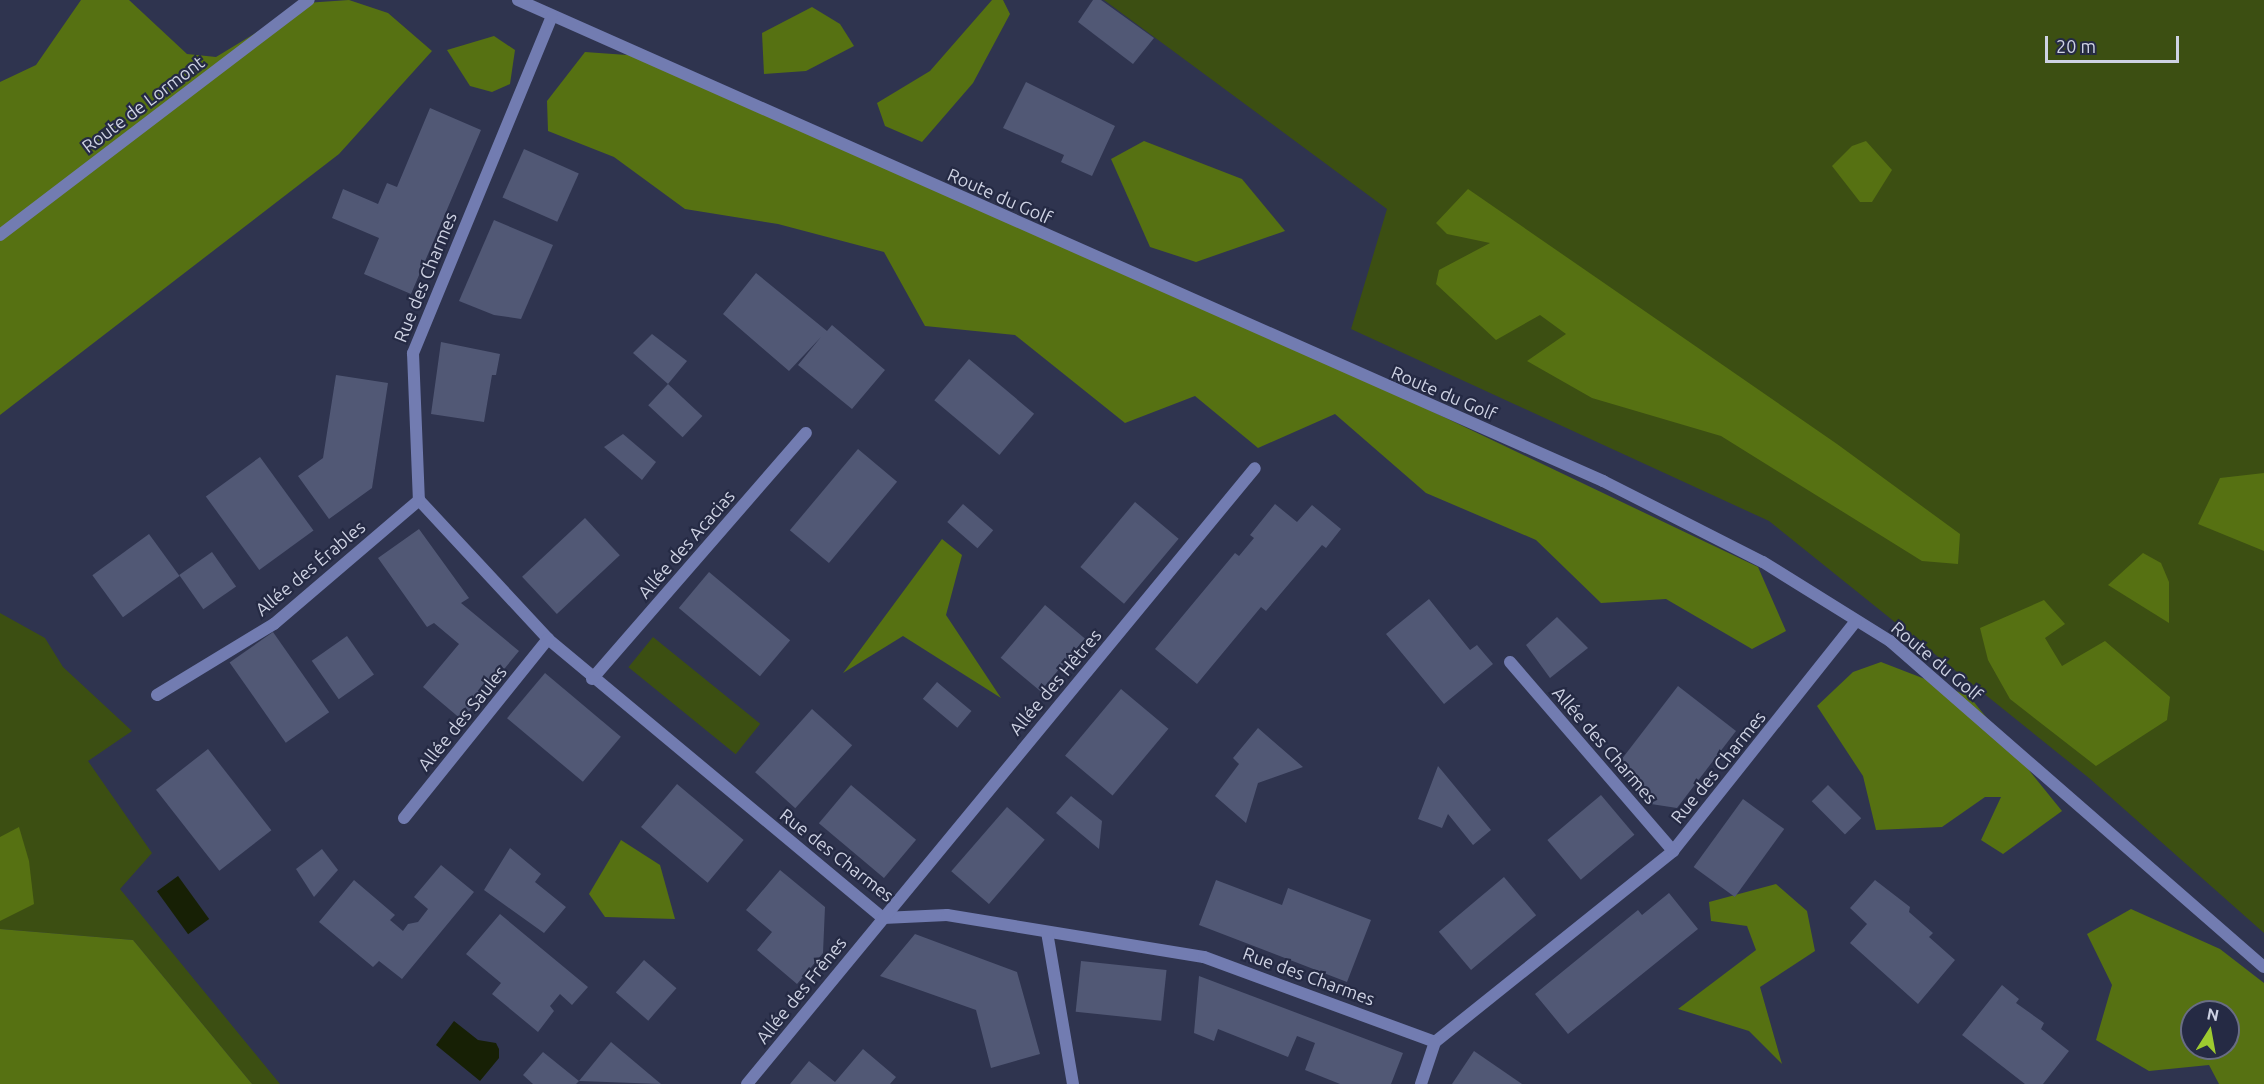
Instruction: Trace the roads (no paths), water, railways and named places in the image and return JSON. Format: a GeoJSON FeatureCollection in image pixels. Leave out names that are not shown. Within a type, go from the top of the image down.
{"type":"FeatureCollection","features":[{"type":"Feature","properties":{"kind":"street","name":"Route de Lormont"},"geometry":{"type":"LineString","coordinates":[[0,236],[309,0]]}},
{"type":"Feature","properties":{"kind":"street","name":"Route du Golf"},"geometry":{"type":"LineString","coordinates":[[518,0],[1603,481],[1763,562],[1855,622],[1890,641],[2264,967]]}},
{"type":"Feature","properties":{"kind":"street","name":"Rue des Charmes"},"geometry":{"type":"LineString","coordinates":[[552,16],[413,353],[419,500],[548,639],[592,679],[883,918],[947,915],[1204,957],[1435,1042],[1673,851],[1855,622]]}},
{"type":"Feature","properties":{"kind":"street","name":"Allée des Acacias"},"geometry":{"type":"LineString","coordinates":[[592,679],[806,433]]}},
{"type":"Feature","properties":{"kind":"street","name":"Allée des Hêtres"},"geometry":{"type":"LineString","coordinates":[[883,918],[1255,468]]}},
{"type":"Feature","properties":{"kind":"street","name":"Allée des Érables"},"geometry":{"type":"LineString","coordinates":[[157,695],[273,624],[419,500]]}},
{"type":"Feature","properties":{"kind":"street","name":"Allée des Saules"},"geometry":{"type":"LineString","coordinates":[[404,818],[548,639]]}},
{"type":"Feature","properties":{"kind":"street","name":"Allée des Charmes"},"geometry":{"type":"LineString","coordinates":[[1510,662],[1673,851]]}},
{"type":"Feature","properties":{"kind":"street","name":"Allée des Frênes"},"geometry":{"type":"LineString","coordinates":[[747,1084],[883,918]]}},
{"type":"Feature","properties":{"kind":"street"},"geometry":{"type":"LineString","coordinates":[[1047,932],[1073,1084]]}},
{"type":"Feature","properties":{"kind":"street"},"geometry":{"type":"LineString","coordinates":[[1421,1084],[1435,1042]]}}]}
